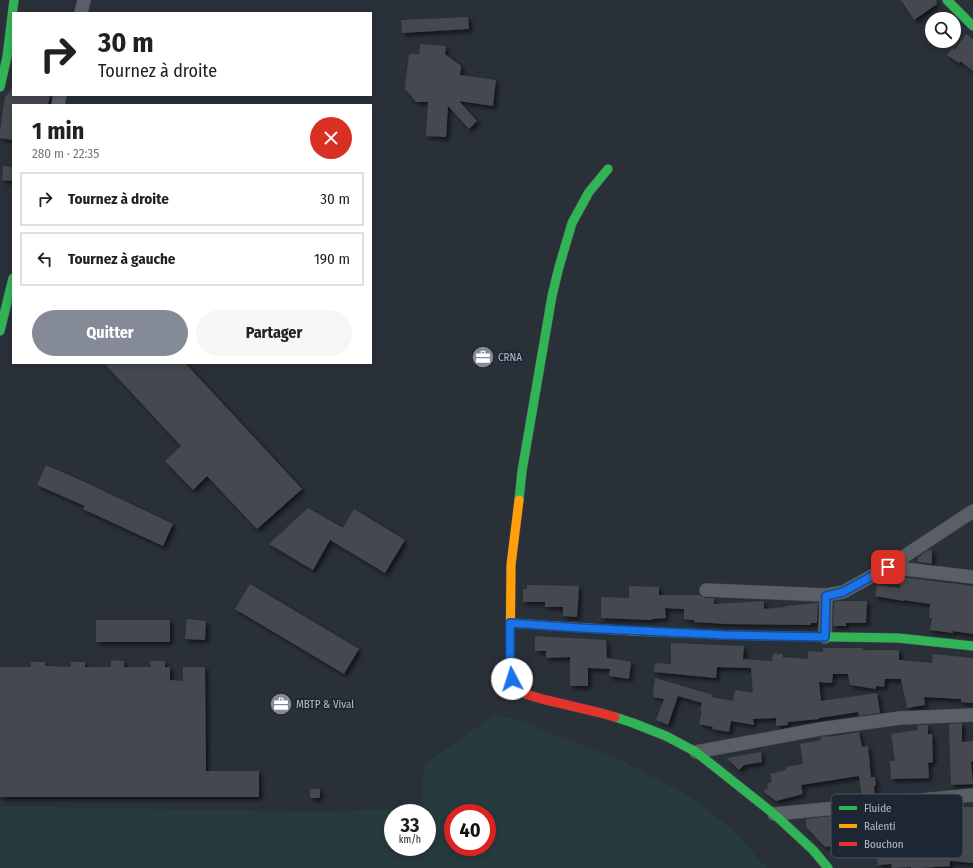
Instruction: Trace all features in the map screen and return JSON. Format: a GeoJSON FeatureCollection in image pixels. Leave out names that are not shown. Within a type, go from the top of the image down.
{"type":"FeatureCollection","features":[{"type":"Feature","properties":{"kind":"street"},"geometry":{"type":"LineString","coordinates":[[13,12],[14,0]]}},
{"type":"Feature","properties":{"kind":"street"},"geometry":{"type":"LineString","coordinates":[[81,12],[84,0]]}},
{"type":"Feature","properties":{"kind":"street"},"geometry":{"type":"LineString","coordinates":[[947,0],[973,26]]}},
{"type":"Feature","properties":{"kind":"street"},"geometry":{"type":"LineString","coordinates":[[0,87],[7,57],[12,16]]}},
{"type":"Feature","properties":{"kind":"street"},"geometry":{"type":"LineString","coordinates":[[608,169],[589,192],[572,223],[552,296],[522,471],[510,566],[510,670],[512,679],[517,687],[526,694],[601,713],[632,723],[666,736],[696,752],[774,814],[813,850],[828,868]]}},
{"type":"Feature","properties":{"kind":"street"},"geometry":{"type":"LineString","coordinates":[[0,332],[12,282]]}},
{"type":"Feature","properties":{"kind":"street"},"geometry":{"type":"LineString","coordinates":[[706,590],[826,596],[843,592],[888,567],[973,511]]}},
{"type":"Feature","properties":{"kind":"street"},"geometry":{"type":"LineString","coordinates":[[888,567],[973,577]]}},
{"type":"Feature","properties":{"kind":"street"},"geometry":{"type":"LineString","coordinates":[[825,637],[826,596]]}},
{"type":"Feature","properties":{"kind":"street"},"geometry":{"type":"LineString","coordinates":[[510,623],[726,635],[898,638],[973,646]]}},
{"type":"Feature","properties":{"kind":"street"},"geometry":{"type":"LineString","coordinates":[[696,752],[820,729],[900,718],[973,715]]}},
{"type":"Feature","properties":{"kind":"street"},"geometry":{"type":"LineString","coordinates":[[963,796],[973,795]]}},
{"type":"Feature","properties":{"kind":"street"},"geometry":{"type":"LineString","coordinates":[[774,814],[831,809]]}},
{"type":"Feature","properties":{"kind":"green space"},"geometry":{"type":"Polygon","coordinates":[[[493,716],[513,718],[624,762],[691,797],[734,831],[767,868],[0,868],[0,806],[323,812],[384,810],[384,856],[436,856],[436,804],[424,804],[422,780],[425,764],[493,716]]]}},
{"type":"Feature","properties":{"kind":"building"},"geometry":{"type":"Polygon","coordinates":[[[901,0],[936,0],[937,4],[914,20],[901,0]]]}},
{"type":"Feature","properties":{"kind":"building"},"geometry":{"type":"Polygon","coordinates":[[[468,17],[469,29],[402,33],[401,20],[468,17]]]}},
{"type":"Feature","properties":{"kind":"building"},"geometry":{"type":"Polygon","coordinates":[[[966,34],[973,39],[973,71],[960,61],[959,63],[947,55],[952,48],[955,50],[956,48],[961,48],[961,41],[966,34]]]}},
{"type":"Feature","properties":{"kind":"building"},"geometry":{"type":"Polygon","coordinates":[[[420,44],[446,46],[445,54],[461,66],[460,75],[496,80],[493,106],[459,101],[477,121],[469,129],[448,106],[446,137],[426,136],[428,102],[416,102],[405,89],[409,54],[419,54],[420,44]]]}},
{"type":"Feature","properties":{"kind":"building"},"geometry":{"type":"Polygon","coordinates":[[[12,85],[12,96],[50,96],[48,104],[12,104],[12,140],[0,138],[5,97],[11,90],[12,85]]]}},
{"type":"Feature","properties":{"kind":"building"},"geometry":{"type":"Polygon","coordinates":[[[3,166],[12,167],[12,181],[2,180],[3,166]]]}},
{"type":"Feature","properties":{"kind":"building"},"geometry":{"type":"Polygon","coordinates":[[[105,364],[186,364],[302,489],[257,529],[207,476],[193,490],[165,461],[181,446],[105,364]]]}},
{"type":"Feature","properties":{"kind":"building"},"geometry":{"type":"Polygon","coordinates":[[[46,465],[173,524],[163,546],[83,509],[85,506],[37,485],[46,465]]]}},
{"type":"Feature","properties":{"kind":"building"},"geometry":{"type":"Polygon","coordinates":[[[308,508],[343,528],[354,509],[405,540],[385,573],[330,540],[313,570],[269,544],[308,508]]]}},
{"type":"Feature","properties":{"kind":"building"},"geometry":{"type":"Polygon","coordinates":[[[928,550],[932,550],[932,564],[918,562],[918,557],[928,550]]]}},
{"type":"Feature","properties":{"kind":"building"},"geometry":{"type":"Polygon","coordinates":[[[901,577],[973,586],[973,634],[930,630],[932,618],[929,618],[930,604],[875,596],[877,585],[900,588],[901,577]]]}},
{"type":"Feature","properties":{"kind":"building"},"geometry":{"type":"Polygon","coordinates":[[[250,584],[359,649],[344,674],[235,609],[250,584]]]}},
{"type":"Feature","properties":{"kind":"building"},"geometry":{"type":"Polygon","coordinates":[[[527,585],[579,586],[577,617],[563,616],[563,607],[545,607],[545,602],[523,602],[523,589],[527,589],[527,585]]]}},
{"type":"Feature","properties":{"kind":"building"},"geometry":{"type":"Polygon","coordinates":[[[629,586],[659,587],[659,595],[700,595],[705,598],[714,598],[714,604],[764,601],[764,609],[818,603],[817,623],[811,623],[811,625],[808,625],[694,622],[694,620],[684,619],[684,609],[665,608],[666,618],[652,620],[601,618],[601,597],[629,598],[629,586]]]}},
{"type":"Feature","properties":{"kind":"building"},"geometry":{"type":"Polygon","coordinates":[[[867,601],[866,623],[846,623],[846,626],[833,626],[834,602],[867,601]]]}},
{"type":"Feature","properties":{"kind":"building"},"geometry":{"type":"Polygon","coordinates":[[[187,619],[206,621],[205,640],[185,639],[187,619]]]}},
{"type":"Feature","properties":{"kind":"building"},"geometry":{"type":"Polygon","coordinates":[[[96,620],[170,620],[170,642],[96,642],[96,620]]]}},
{"type":"Feature","properties":{"kind":"building"},"geometry":{"type":"Polygon","coordinates":[[[535,636],[606,640],[607,658],[631,662],[629,679],[609,676],[610,669],[588,668],[588,686],[570,686],[570,657],[546,658],[546,651],[535,651],[535,636]]]}},
{"type":"Feature","properties":{"kind":"building"},"geometry":{"type":"Polygon","coordinates":[[[671,643],[744,646],[743,659],[772,661],[773,653],[783,654],[783,657],[808,659],[808,651],[823,652],[823,648],[899,650],[899,660],[932,663],[933,654],[973,658],[973,703],[961,702],[961,699],[924,697],[925,705],[907,708],[901,679],[885,679],[884,687],[876,686],[876,689],[850,685],[848,674],[833,674],[832,683],[819,682],[821,701],[877,693],[880,713],[859,716],[858,712],[819,719],[788,722],[788,725],[776,726],[776,718],[753,719],[754,725],[731,721],[729,732],[712,729],[713,727],[699,724],[702,703],[678,696],[668,725],[656,720],[664,699],[654,697],[655,678],[713,695],[712,697],[733,701],[735,690],[753,693],[751,668],[717,667],[716,678],[654,672],[655,663],[671,664],[671,643]]]}},
{"type":"Feature","properties":{"kind":"building"},"geometry":{"type":"Polygon","coordinates":[[[111,660],[124,661],[124,667],[151,667],[150,661],[165,661],[165,667],[170,667],[170,680],[183,681],[183,667],[205,667],[206,771],[259,771],[259,797],[0,797],[0,667],[31,667],[31,662],[45,662],[45,666],[71,667],[71,662],[85,662],[85,667],[111,667],[111,660]]]}},
{"type":"Feature","properties":{"kind":"building"},"geometry":{"type":"Polygon","coordinates":[[[962,723],[962,742],[973,741],[973,762],[971,762],[973,784],[951,785],[949,724],[962,723]]]}},
{"type":"Feature","properties":{"kind":"building"},"geometry":{"type":"Polygon","coordinates":[[[918,725],[928,725],[928,734],[932,734],[933,762],[928,763],[929,778],[891,779],[890,761],[895,761],[891,734],[918,730],[918,725]]]}},
{"type":"Feature","properties":{"kind":"building"},"geometry":{"type":"Polygon","coordinates":[[[859,732],[862,747],[868,746],[871,777],[875,777],[875,794],[861,794],[859,776],[801,785],[803,794],[776,801],[763,791],[768,789],[767,784],[772,782],[770,774],[786,770],[786,767],[803,764],[800,744],[821,740],[820,737],[859,732]]]}},
{"type":"Feature","properties":{"kind":"building"},"geometry":{"type":"Polygon","coordinates":[[[761,752],[762,762],[744,765],[739,770],[727,758],[761,752]]]}},
{"type":"Feature","properties":{"kind":"building"},"geometry":{"type":"Polygon","coordinates":[[[310,789],[320,789],[320,798],[310,798],[310,789]]]}},
{"type":"Feature","properties":{"kind":"building"},"geometry":{"type":"Polygon","coordinates":[[[963,807],[973,807],[973,863],[950,861],[950,866],[920,868],[892,868],[891,864],[878,865],[877,858],[963,858],[963,807]]]}},
{"type":"Feature","properties":{"kind":"building"},"geometry":{"type":"Polygon","coordinates":[[[831,816],[831,846],[825,847],[806,827],[806,819],[831,816]]]}},
{"type":"Feature","properties":{"kind":"traffic: fast"},"geometry":{"type":"LineString","coordinates":[[13,12],[14,0]]}},
{"type":"Feature","properties":{"kind":"traffic: fast"},"geometry":{"type":"LineString","coordinates":[[947,0],[973,26]]}},
{"type":"Feature","properties":{"kind":"traffic: fast"},"geometry":{"type":"LineString","coordinates":[[0,87],[7,57],[12,16]]}},
{"type":"Feature","properties":{"kind":"traffic: fast"},"geometry":{"type":"LineString","coordinates":[[519,500],[522,471],[552,296],[559,267],[572,223],[589,192],[608,169]]}},
{"type":"Feature","properties":{"kind":"traffic: fast"},"geometry":{"type":"LineString","coordinates":[[0,331],[12,282]]}},
{"type":"Feature","properties":{"kind":"traffic: fast"},"geometry":{"type":"LineString","coordinates":[[633,631],[726,635],[898,638],[973,646]]}},
{"type":"Feature","properties":{"kind":"traffic: fast"},"geometry":{"type":"LineString","coordinates":[[615,717],[666,736],[696,752],[774,814],[813,850],[828,868]]}},
{"type":"Feature","properties":{"kind":"traffic: slow"},"geometry":{"type":"LineString","coordinates":[[515,683],[512,679],[510,669],[511,565],[519,500]]}},
{"type":"Feature","properties":{"kind":"traffic: slow"},"geometry":{"type":"LineString","coordinates":[[510,623],[633,631]]}},
{"type":"Feature","properties":{"kind":"traffic: jam"},"geometry":{"type":"LineString","coordinates":[[515,683],[517,687],[526,694],[615,717]]}},
{"type":"Feature","properties":{"kind":"place","name":"CRNA"},"geometry":{"type":"Point","coordinates":[483,357]}},
{"type":"Feature","properties":{"kind":"place","name":"MBTP & Vival"},"geometry":{"type":"Point","coordinates":[281,704]}},
{"type":"Feature","properties":{"kind":"route"},"geometry":{"type":"LineString","coordinates":[[512,679],[510,670],[510,623],[726,635],[825,637],[826,596],[843,592],[888,567]]}}]}
